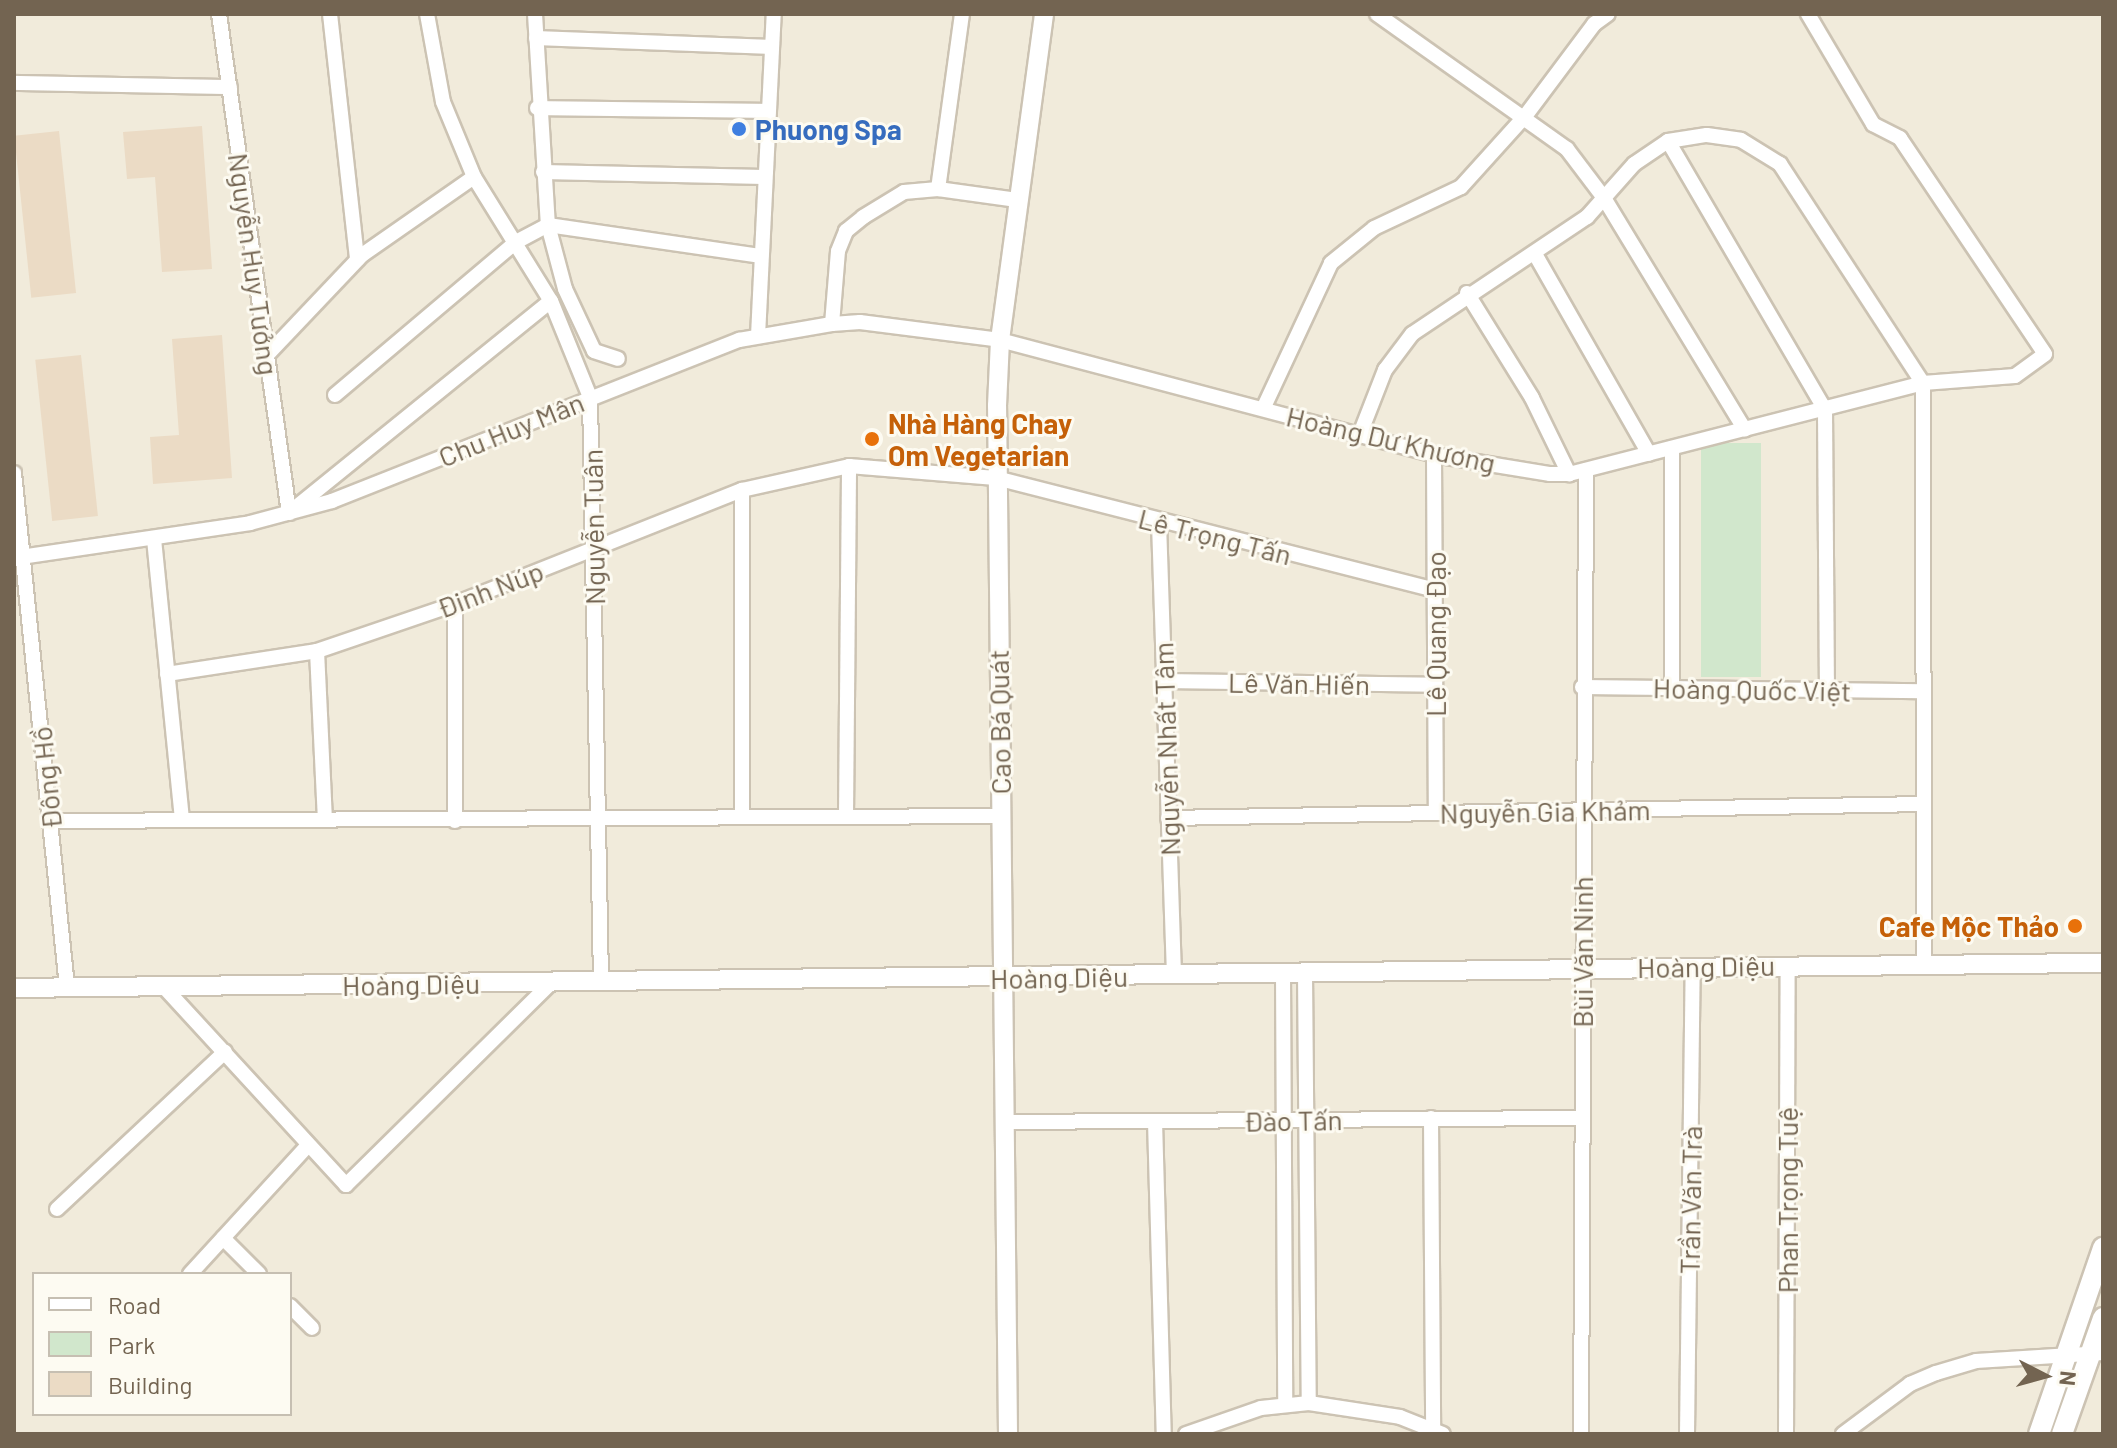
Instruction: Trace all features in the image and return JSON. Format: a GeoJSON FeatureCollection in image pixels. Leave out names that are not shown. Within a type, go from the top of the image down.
{"type":"FeatureCollection","features":[{"type":"Feature","properties":{"kind":"main road"},"geometry":{"type":"LineString","coordinates":[[2039,1434],[2103,1248]]}},
{"type":"Feature","properties":{"kind":"main road"},"geometry":{"type":"LineString","coordinates":[[2062,1434],[2097,1353],[2103,1318]]}},
{"type":"Feature","properties":{"kind":"street","name":"Nguyễn Huy Tưởng"},"geometry":{"type":"LineString","coordinates":[[219,14],[289,513]]}},
{"type":"Feature","properties":{"kind":"street"},"geometry":{"type":"LineString","coordinates":[[330,14],[357,260]]}},
{"type":"Feature","properties":{"kind":"street","name":"Nguyễn Tuân"},"geometry":{"type":"LineString","coordinates":[[427,14],[443,102],[474,177],[551,301],[590,397],[601,982]]}},
{"type":"Feature","properties":{"kind":"street"},"geometry":{"type":"LineString","coordinates":[[535,14],[537,108],[548,225],[565,289],[594,351],[618,359]]}},
{"type":"Feature","properties":{"kind":"street"},"geometry":{"type":"LineString","coordinates":[[758,336],[774,14]]}},
{"type":"Feature","properties":{"kind":"street"},"geometry":{"type":"LineString","coordinates":[[938,189],[962,14]]}},
{"type":"Feature","properties":{"kind":"street","name":"Cao Bá Quát"},"geometry":{"type":"LineString","coordinates":[[1008,1434],[996,478],[1000,340],[1044,14]]}},
{"type":"Feature","properties":{"kind":"street"},"geometry":{"type":"LineString","coordinates":[[1377,14],[1526,115],[1567,149],[1604,198],[1745,430]]}},
{"type":"Feature","properties":{"kind":"street"},"geometry":{"type":"LineString","coordinates":[[1263,409],[1331,263],[1374,228],[1461,187],[1526,115],[1594,24],[1608,14]]}},
{"type":"Feature","properties":{"kind":"street","name":"Hoàng Dư Khương"},"geometry":{"type":"LineString","coordinates":[[1000,340],[1434,455],[1569,474],[1923,383],[2015,376],[2045,354],[1900,138],[1873,124],[1808,14]]}},
{"type":"Feature","properties":{"kind":"street"},"geometry":{"type":"LineString","coordinates":[[536,38],[772,47]]}},
{"type":"Feature","properties":{"kind":"street"},"geometry":{"type":"LineString","coordinates":[[14,83],[230,87]]}},
{"type":"Feature","properties":{"kind":"street"},"geometry":{"type":"LineString","coordinates":[[537,108],[768,111]]}},
{"type":"Feature","properties":{"kind":"street"},"geometry":{"type":"LineString","coordinates":[[1360,434],[1385,370],[1412,334],[1467,293],[1535,254],[1587,217],[1634,164],[1668,141],[1707,135],[1741,140],[1780,164],[1923,383],[1924,963]]}},
{"type":"Feature","properties":{"kind":"street"},"geometry":{"type":"LineString","coordinates":[[1668,141],[1825,410],[1827,690]]}},
{"type":"Feature","properties":{"kind":"street"},"geometry":{"type":"LineString","coordinates":[[543,172],[764,177]]}},
{"type":"Feature","properties":{"kind":"street"},"geometry":{"type":"LineString","coordinates":[[267,355],[357,260],[474,177]]}},
{"type":"Feature","properties":{"kind":"street"},"geometry":{"type":"LineString","coordinates":[[832,324],[834,273],[846,231],[904,192],[938,189],[1017,200]]}},
{"type":"Feature","properties":{"kind":"street"},"geometry":{"type":"LineString","coordinates":[[335,395],[516,242],[548,225],[760,256]]}},
{"type":"Feature","properties":{"kind":"street"},"geometry":{"type":"LineString","coordinates":[[1535,254],[1649,454]]}},
{"type":"Feature","properties":{"kind":"street"},"geometry":{"type":"LineString","coordinates":[[1467,293],[1532,398],[1569,474]]}},
{"type":"Feature","properties":{"kind":"street"},"geometry":{"type":"LineString","coordinates":[[289,513],[551,301]]}},
{"type":"Feature","properties":{"kind":"street","name":"Chu Huy Mân"},"geometry":{"type":"LineString","coordinates":[[18,558],[154,539],[289,513],[332,501],[590,397],[758,336],[860,322],[1000,340]]}},
{"type":"Feature","properties":{"kind":"street"},"geometry":{"type":"LineString","coordinates":[[1672,448],[1672,688]]}},
{"type":"Feature","properties":{"kind":"street","name":"Lê Quang Đạo"},"geometry":{"type":"LineString","coordinates":[[1434,455],[1436,813]]}},
{"type":"Feature","properties":{"kind":"street"},"geometry":{"type":"LineString","coordinates":[[846,816],[849,466]]}},
{"type":"Feature","properties":{"kind":"street","name":"Đinh Núp"},"geometry":{"type":"LineString","coordinates":[[167,674],[317,651],[455,604],[742,490],[849,466],[996,478]]}},
{"type":"Feature","properties":{"kind":"street","name":"Bùi Văn Ninh"},"geometry":{"type":"LineString","coordinates":[[1581,1434],[1582,687],[1586,470]]}},
{"type":"Feature","properties":{"kind":"street","name":"Đông Hồ"},"geometry":{"type":"LineString","coordinates":[[14,473],[18,558],[67,987]]}},
{"type":"Feature","properties":{"kind":"street","name":"Lê Trọng Tấn"},"geometry":{"type":"LineString","coordinates":[[996,478],[1159,523],[1435,590]]}},
{"type":"Feature","properties":{"kind":"street"},"geometry":{"type":"LineString","coordinates":[[742,490],[742,817]]}},
{"type":"Feature","properties":{"kind":"street","name":"Nguyễn Nhất Tâm"},"geometry":{"type":"LineString","coordinates":[[1159,523],[1174,975]]}},
{"type":"Feature","properties":{"kind":"street"},"geometry":{"type":"LineString","coordinates":[[154,539],[182,819]]}},
{"type":"Feature","properties":{"kind":"street"},"geometry":{"type":"LineString","coordinates":[[455,604],[455,821]]}},
{"type":"Feature","properties":{"kind":"street"},"geometry":{"type":"LineString","coordinates":[[317,651],[325,819]]}},
{"type":"Feature","properties":{"kind":"street","name":"Lê Văn Hiến"},"geometry":{"type":"LineString","coordinates":[[1163,681],[1435,685]]}},
{"type":"Feature","properties":{"kind":"street","name":"Hoàng Quốc Việt"},"geometry":{"type":"LineString","coordinates":[[1582,687],[1922,691]]}},
{"type":"Feature","properties":{"kind":"street","name":"Nguyễn Gia Khảm"},"geometry":{"type":"LineString","coordinates":[[1168,818],[1922,804]]}},
{"type":"Feature","properties":{"kind":"street"},"geometry":{"type":"LineString","coordinates":[[50,821],[1000,816]]}},
{"type":"Feature","properties":{"kind":"street","name":"Hoàng Diệu"},"geometry":{"type":"LineString","coordinates":[[14,988],[2103,963]]}},
{"type":"Feature","properties":{"kind":"street","name":"Phan Trọng Tuệ"},"geometry":{"type":"LineString","coordinates":[[1786,1434],[1788,965]]}},
{"type":"Feature","properties":{"kind":"street","name":"Trần Văn Trà"},"geometry":{"type":"LineString","coordinates":[[1687,1434],[1693,967]]}},
{"type":"Feature","properties":{"kind":"street"},"geometry":{"type":"LineString","coordinates":[[1283,973],[1285,1405]]}},
{"type":"Feature","properties":{"kind":"street"},"geometry":{"type":"LineString","coordinates":[[1305,973],[1309,1403]]}},
{"type":"Feature","properties":{"kind":"street"},"geometry":{"type":"LineString","coordinates":[[164,987],[346,1185],[551,983]]}},
{"type":"Feature","properties":{"kind":"street"},"geometry":{"type":"LineString","coordinates":[[57,1209],[225,1052]]}},
{"type":"Feature","properties":{"kind":"street"},"geometry":{"type":"LineString","coordinates":[[1186,1434],[1261,1408],[1309,1403],[1400,1417],[1438,1431],[1431,1118]]}},
{"type":"Feature","properties":{"kind":"street","name":"Đào Tấn"},"geometry":{"type":"LineString","coordinates":[[1004,1122],[1582,1118]]}},
{"type":"Feature","properties":{"kind":"street"},"geometry":{"type":"LineString","coordinates":[[1155,1121],[1164,1434]]}},
{"type":"Feature","properties":{"kind":"street"},"geometry":{"type":"LineString","coordinates":[[192,1272],[308,1145]]}},
{"type":"Feature","properties":{"kind":"street"},"geometry":{"type":"LineString","coordinates":[[223,1238],[257,1272]]}},
{"type":"Feature","properties":{"kind":"street"},"geometry":{"type":"LineString","coordinates":[[292,1308],[312,1328]]}},
{"type":"Feature","properties":{"kind":"street"},"geometry":{"type":"LineString","coordinates":[[1843,1434],[1910,1384],[1936,1373],[1976,1361],[2097,1353]]}},
{"type":"Feature","properties":{"kind":"shaded area"},"geometry":{"type":"Polygon","coordinates":[[[14,14],[2103,14],[2103,1434],[14,1434],[14,14]]]}},
{"type":"Feature","properties":{"kind":"green space"},"geometry":{"type":"Polygon","coordinates":[[[1701,443],[1761,443],[1761,677],[1701,677],[1701,443]]]}},
{"type":"Feature","properties":{"kind":"building"},"geometry":{"type":"Polygon","coordinates":[[[202,126],[212,269],[162,272],[155,177],[127,179],[123,132],[202,126]]]}},
{"type":"Feature","properties":{"kind":"building"},"geometry":{"type":"Polygon","coordinates":[[[59,131],[76,293],[31,298],[14,136],[59,131]]]}},
{"type":"Feature","properties":{"kind":"building"},"geometry":{"type":"Polygon","coordinates":[[[222,335],[232,478],[153,484],[150,437],[179,435],[172,339],[222,335]]]}},
{"type":"Feature","properties":{"kind":"building"},"geometry":{"type":"Polygon","coordinates":[[[81,355],[98,516],[52,521],[35,360],[81,355]]]}},
{"type":"Feature","properties":{"kind":"place","name":"Phuong Spa"},"geometry":{"type":"Point","coordinates":[739,129]}},
{"type":"Feature","properties":{"kind":"place","name":"Nhà Hàng Chay Om Vegetarian"},"geometry":{"type":"Point","coordinates":[872,439]}},
{"type":"Feature","properties":{"kind":"place","name":"Cafe Mộc Thảo"},"geometry":{"type":"Point","coordinates":[2075,926]}}]}
